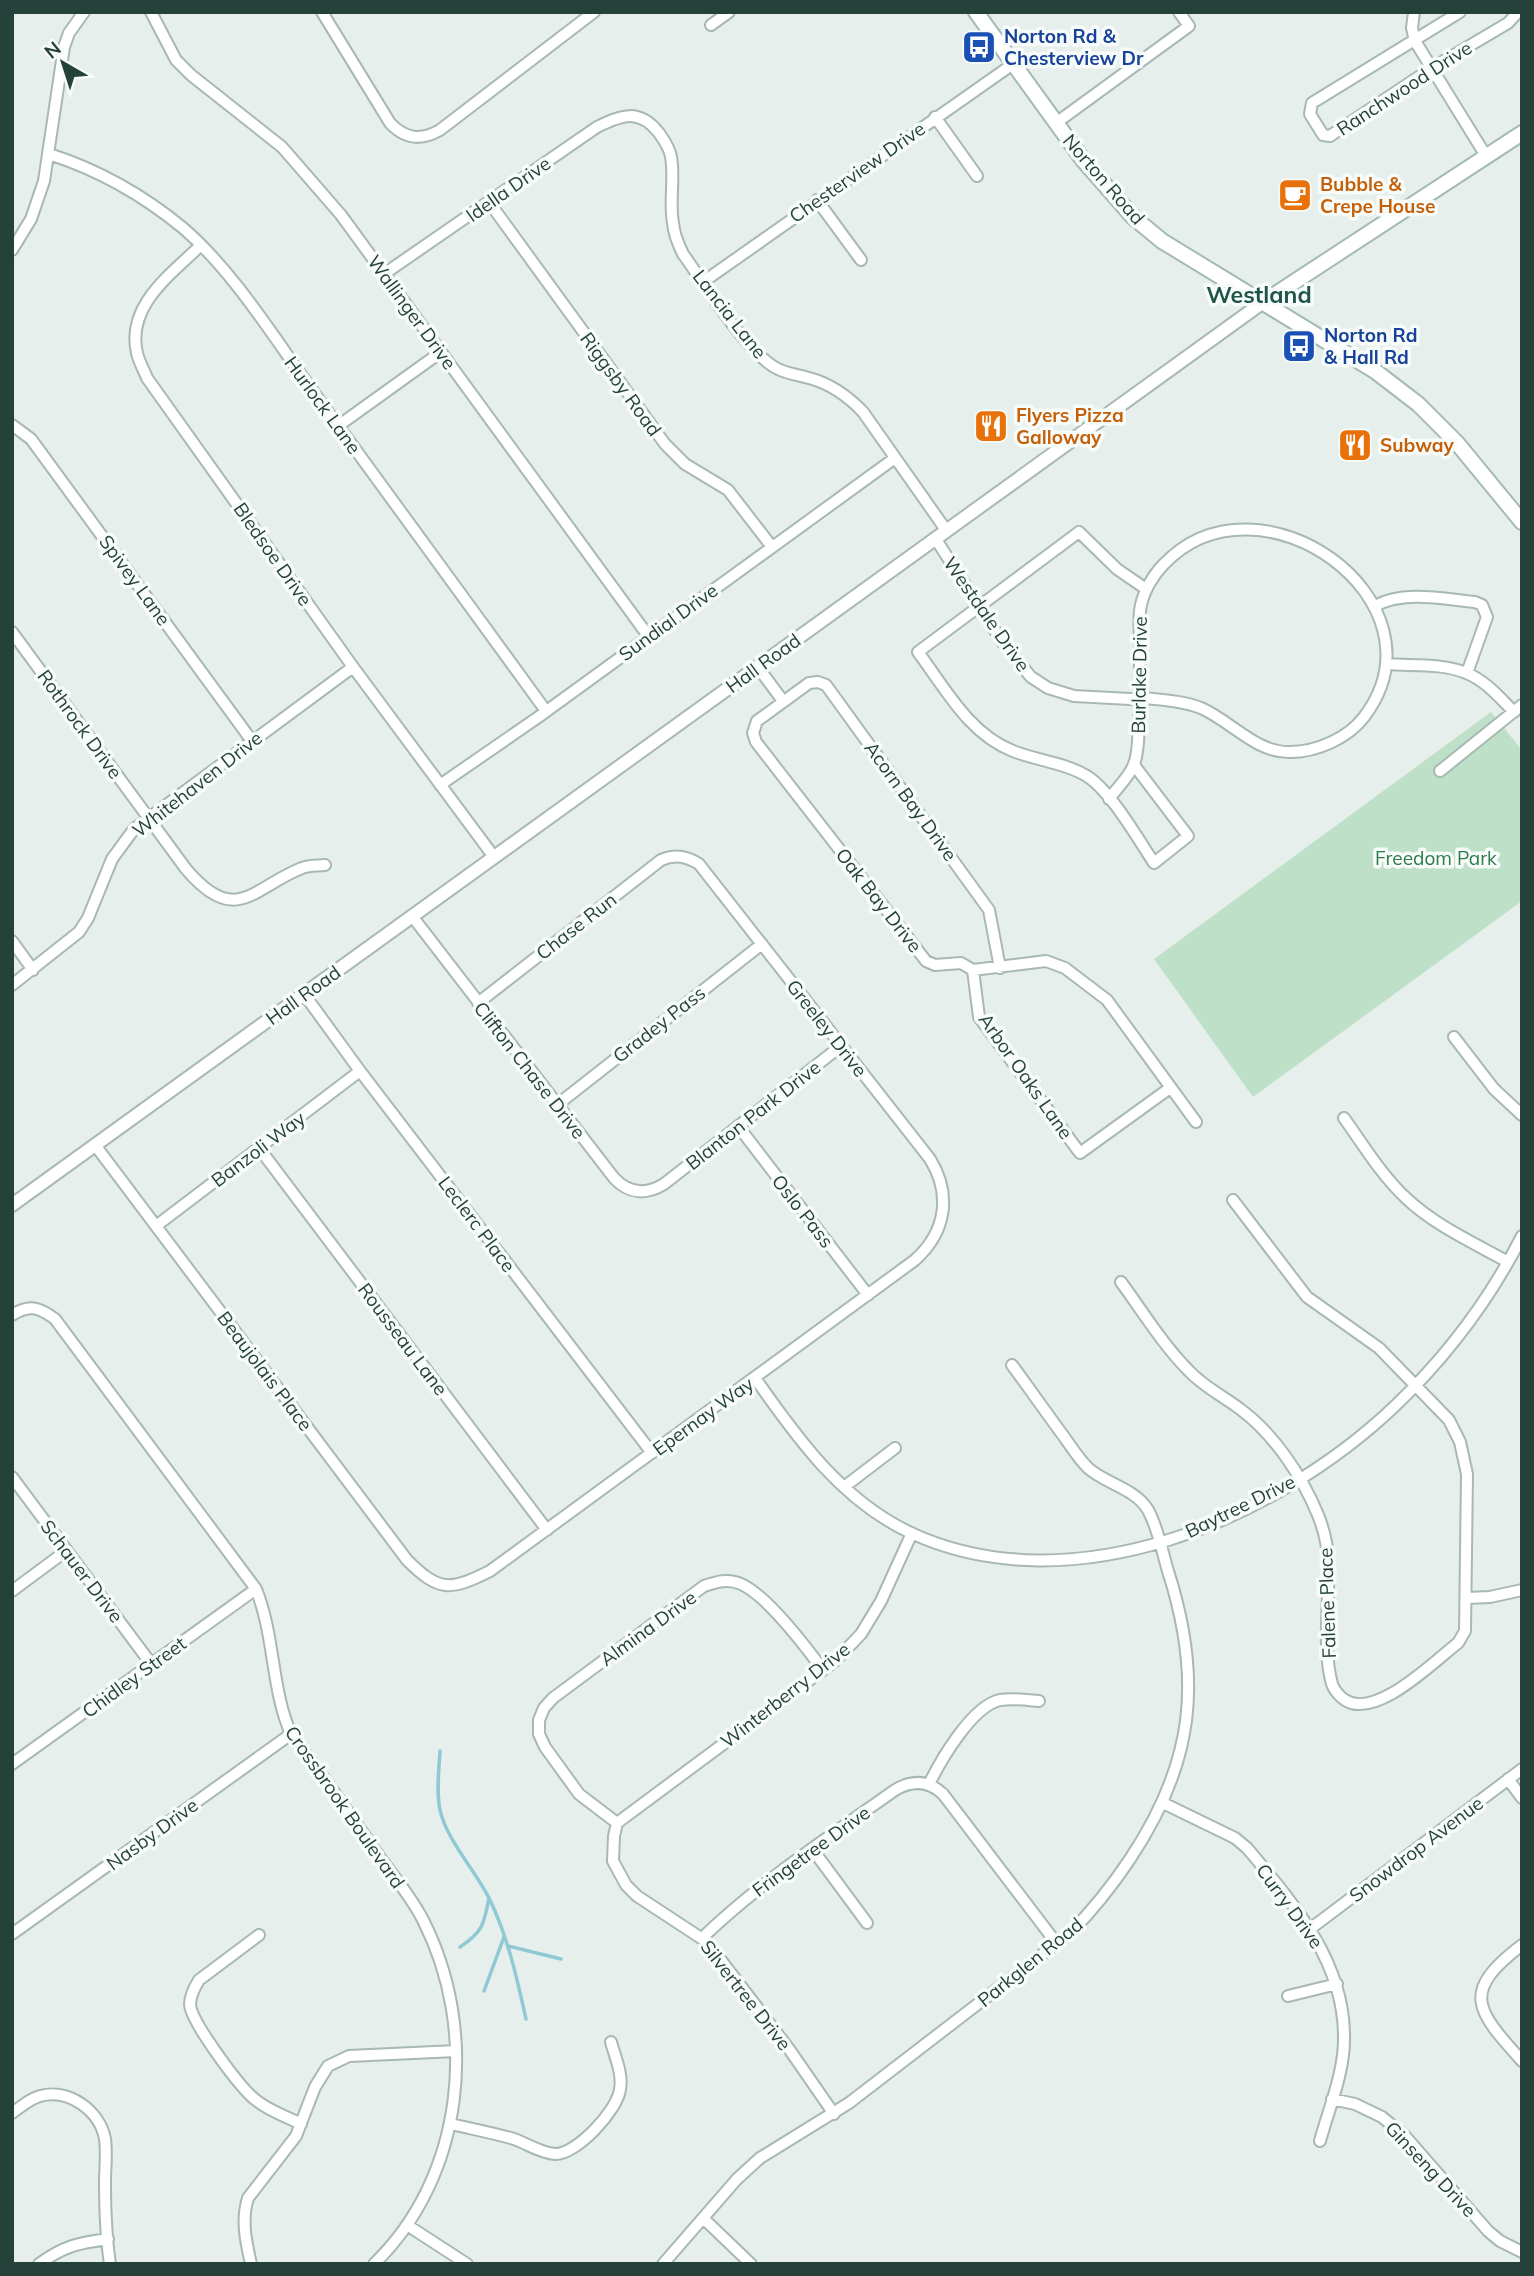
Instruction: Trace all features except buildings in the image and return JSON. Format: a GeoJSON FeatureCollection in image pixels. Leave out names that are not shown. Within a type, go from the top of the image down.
{"type":"FeatureCollection","features":[{"type":"Feature","properties":{"kind":"main road","name":"Norton Road"},"geometry":{"type":"LineString","coordinates":[[976,12],[1056,123],[1108,189],[1146,229],[1375,371],[1425,410],[1457,443],[1522,522]]}},
{"type":"Feature","properties":{"kind":"main road","name":"Hall Road"},"geometry":{"type":"LineString","coordinates":[[1262,303],[1522,133]]}},
{"type":"Feature","properties":{"kind":"street"},"geometry":{"type":"LineString","coordinates":[[12,250],[31,219],[44,181],[64,47],[76,21],[84,12]]}},
{"type":"Feature","properties":{"kind":"street","name":"Wallinger Drive"},"geometry":{"type":"LineString","coordinates":[[151,12],[176,60],[282,147],[341,215],[649,637]]}},
{"type":"Feature","properties":{"kind":"street"},"geometry":{"type":"LineString","coordinates":[[322,12],[385,115],[403,134],[420,138],[433,134],[594,12]]}},
{"type":"Feature","properties":{"kind":"street"},"geometry":{"type":"LineString","coordinates":[[711,25],[729,12]]}},
{"type":"Feature","properties":{"kind":"street"},"geometry":{"type":"LineString","coordinates":[[1056,123],[1189,26],[1179,12]]}},
{"type":"Feature","properties":{"kind":"street"},"geometry":{"type":"LineString","coordinates":[[1414,12],[1412,28],[1415,41],[1486,156]]}},
{"type":"Feature","properties":{"kind":"street","name":"Ranchwood Drive"},"geometry":{"type":"LineString","coordinates":[[1460,12],[1312,103],[1310,114],[1324,135],[1330,136],[1432,68],[1508,23],[1518,12]]}},
{"type":"Feature","properties":{"kind":"street","name":"Chesterview Drive"},"geometry":{"type":"LineString","coordinates":[[703,282],[1013,64]]}},
{"type":"Feature","properties":{"kind":"street","name":"Idella Drive"},"geometry":{"type":"LineString","coordinates":[[384,274],[597,127],[615,118],[636,116]]}},
{"type":"Feature","properties":{"kind":"street","name":"Lancia Lane"},"geometry":{"type":"LineString","coordinates":[[636,116],[653,125],[671,155],[671,208],[676,239],[703,282],[749,344],[764,359],[777,369],[822,381],[838,389],[863,412],[895,458],[940,534]]}},
{"type":"Feature","properties":{"kind":"street"},"geometry":{"type":"LineString","coordinates":[[935,117],[977,176]]}},
{"type":"Feature","properties":{"kind":"street","name":"Hurlock Lane"},"geometry":{"type":"LineString","coordinates":[[50,154],[87,167],[149,201],[200,246],[240,292],[546,711]]}},
{"type":"Feature","properties":{"kind":"street"},"geometry":{"type":"LineString","coordinates":[[817,200],[861,260]]}},
{"type":"Feature","properties":{"kind":"street","name":"Riggsby Road"},"geometry":{"type":"LineString","coordinates":[[489,202],[665,444],[685,464],[728,490],[772,547]]}},
{"type":"Feature","properties":{"kind":"street","name":"Bledsoe Drive"},"geometry":{"type":"LineString","coordinates":[[200,246],[145,302],[136,324],[136,352],[147,378],[353,667],[494,857]]}},
{"type":"Feature","properties":{"kind":"street","name":"Hall Road"},"geometry":{"type":"LineString","coordinates":[[12,1205],[1262,303]]}},
{"type":"Feature","properties":{"kind":"street"},"geometry":{"type":"LineString","coordinates":[[338,426],[440,352]]}},
{"type":"Feature","properties":{"kind":"street","name":"Spivey Lane"},"geometry":{"type":"LineString","coordinates":[[12,425],[31,439],[252,741]]}},
{"type":"Feature","properties":{"kind":"street","name":"Sundial Drive"},"geometry":{"type":"LineString","coordinates":[[440,785],[895,458]]}},
{"type":"Feature","properties":{"kind":"street","name":"Burlake Drive"},"geometry":{"type":"LineString","coordinates":[[1110,799],[1134,765],[1140,698],[1140,608],[1146,589],[1161,567],[1184,547],[1207,536],[1229,530],[1250,530],[1284,534],[1319,550],[1338,562],[1354,578],[1375,606],[1382,627],[1387,664]]}},
{"type":"Feature","properties":{"kind":"street"},"geometry":{"type":"LineString","coordinates":[[1134,765],[1188,836],[1154,863],[1110,799],[1085,775],[1011,750],[972,725],[918,652],[1079,532],[1117,569],[1146,589]]}},
{"type":"Feature","properties":{"kind":"street","name":"Westdale Drive"},"geometry":{"type":"LineString","coordinates":[[940,534],[980,607],[1015,659],[1031,677],[1048,688],[1074,696],[1140,698],[1185,703],[1220,718],[1266,748],[1288,752],[1303,751],[1317,748],[1349,733],[1362,720],[1382,687],[1387,664]]}},
{"type":"Feature","properties":{"kind":"street"},"geometry":{"type":"LineString","coordinates":[[1375,606],[1384,601],[1418,597],[1475,602],[1482,605],[1488,617],[1467,673]]}},
{"type":"Feature","properties":{"kind":"street","name":"Rothrock Drive"},"geometry":{"type":"LineString","coordinates":[[12,632],[193,877],[212,894],[225,898],[250,898],[304,867],[325,865]]}},
{"type":"Feature","properties":{"kind":"street"},"geometry":{"type":"LineString","coordinates":[[1387,664],[1447,668],[1467,673],[1518,708],[1440,771]]}},
{"type":"Feature","properties":{"kind":"street"},"geometry":{"type":"LineString","coordinates":[[757,666],[783,701]]}},
{"type":"Feature","properties":{"kind":"street","name":"Whitehaven Drive"},"geometry":{"type":"LineString","coordinates":[[12,985],[79,932],[88,918],[112,859],[134,830],[353,667]]}},
{"type":"Feature","properties":{"kind":"street","name":"Acorn Bay Drive"},"geometry":{"type":"LineString","coordinates":[[783,701],[813,681],[826,685],[834,694],[989,910],[1000,968]]}},
{"type":"Feature","properties":{"kind":"street","name":"Oak Bay Drive"},"geometry":{"type":"LineString","coordinates":[[783,701],[757,721],[753,733],[756,742],[926,961],[935,965],[961,963],[973,970],[1046,961],[1065,968],[1107,1000],[1196,1122]]}},
{"type":"Feature","properties":{"kind":"street","name":"Greeley Drive"},"geometry":{"type":"LineString","coordinates":[[678,856],[699,864],[936,1169],[944,1197],[942,1220]]}},
{"type":"Feature","properties":{"kind":"street","name":"Chase Run"},"geometry":{"type":"LineString","coordinates":[[478,1003],[661,860],[678,856]]}},
{"type":"Feature","properties":{"kind":"street","name":"Clifton Chase Drive"},"geometry":{"type":"LineString","coordinates":[[412,916],[614,1178],[624,1187],[636,1192],[648,1192],[664,1184]]}},
{"type":"Feature","properties":{"kind":"street"},"geometry":{"type":"LineString","coordinates":[[12,941],[33,970]]}},
{"type":"Feature","properties":{"kind":"street","name":"Gradey Pass"},"geometry":{"type":"LineString","coordinates":[[557,1105],[762,944]]}},
{"type":"Feature","properties":{"kind":"street","name":"Arbor Oaks Lane"},"geometry":{"type":"LineString","coordinates":[[973,970],[979,1017],[1080,1153],[1170,1088]]}},
{"type":"Feature","properties":{"kind":"street","name":"Leclerc Place"},"geometry":{"type":"LineString","coordinates":[[304,994],[652,1453]]}},
{"type":"Feature","properties":{"kind":"street"},"geometry":{"type":"LineString","coordinates":[[1454,1037],[1494,1089],[1522,1115]]}},
{"type":"Feature","properties":{"kind":"street","name":"Blanton Park Drive"},"geometry":{"type":"LineString","coordinates":[[664,1184],[841,1046]]}},
{"type":"Feature","properties":{"kind":"street","name":"Banzoli Way"},"geometry":{"type":"LineString","coordinates":[[156,1226],[360,1071]]}},
{"type":"Feature","properties":{"kind":"street"},"geometry":{"type":"LineString","coordinates":[[1344,1118],[1388,1178],[1408,1199],[1432,1218],[1508,1262]]}},
{"type":"Feature","properties":{"kind":"street","name":"Oslo Pass"},"geometry":{"type":"LineString","coordinates":[[738,1126],[868,1295]]}},
{"type":"Feature","properties":{"kind":"street","name":"Beaujolais Place"},"geometry":{"type":"LineString","coordinates":[[95,1145],[407,1560],[425,1576],[444,1587]]}},
{"type":"Feature","properties":{"kind":"street","name":"Rousseau Lane"},"geometry":{"type":"LineString","coordinates":[[259,1148],[547,1530]]}},
{"type":"Feature","properties":{"kind":"street"},"geometry":{"type":"LineString","coordinates":[[1233,1200],[1307,1297],[1379,1348],[1450,1420],[1465,1457],[1467,1474],[1467,1598],[1490,1597],[1522,1590]]}},
{"type":"Feature","properties":{"kind":"street","name":"Epernay Way"},"geometry":{"type":"LineString","coordinates":[[444,1587],[459,1585],[490,1571],[868,1295],[927,1250],[942,1220]]}},
{"type":"Feature","properties":{"kind":"street","name":"Baytree Drive"},"geometry":{"type":"LineString","coordinates":[[755,1378],[801,1442],[844,1488],[912,1534],[975,1555],[1040,1562],[1088,1559],[1130,1551],[1203,1528],[1259,1501],[1339,1453],[1394,1406],[1455,1340],[1486,1299],[1522,1236]]}},
{"type":"Feature","properties":{"kind":"street","name":"Falene Place"},"geometry":{"type":"LineString","coordinates":[[1121,1282],[1189,1371],[1254,1420],[1283,1455],[1318,1516],[1326,1539],[1328,1561],[1329,1664],[1333,1686],[1345,1700],[1368,1705],[1387,1698],[1458,1643],[1465,1631],[1467,1598]]}},
{"type":"Feature","properties":{"kind":"street","name":"Crossbrook Boulevard"},"geometry":{"type":"LineString","coordinates":[[12,1315],[22,1309],[34,1307],[55,1318],[256,1589],[265,1612],[283,1716],[291,1734],[424,1922],[445,1974],[454,2020],[456,2051],[452,2124],[428,2187],[407,2225],[374,2264]]}},
{"type":"Feature","properties":{"kind":"street","name":"Parkglen Road"},"geometry":{"type":"LineString","coordinates":[[663,2264],[737,2179],[760,2158],[834,2114],[1057,1944],[1091,1913],[1150,1829],[1163,1803],[1183,1745],[1189,1663],[1181,1613],[1153,1520],[1141,1501],[1089,1468],[1012,1365]]}},
{"type":"Feature","properties":{"kind":"street"},"geometry":{"type":"LineString","coordinates":[[844,1488],[895,1448]]}},
{"type":"Feature","properties":{"kind":"street","name":"Schauer Drive"},"geometry":{"type":"LineString","coordinates":[[12,1477],[152,1665]]}},
{"type":"Feature","properties":{"kind":"street","name":"Winterberry Drive"},"geometry":{"type":"LineString","coordinates":[[618,1823],[835,1661],[861,1634],[881,1601],[912,1534]]}},
{"type":"Feature","properties":{"kind":"street"},"geometry":{"type":"LineString","coordinates":[[12,1591],[66,1551]]}},
{"type":"Feature","properties":{"kind":"street","name":"Almina Drive"},"geometry":{"type":"LineString","coordinates":[[618,1823],[579,1794],[545,1746],[539,1734],[539,1720],[544,1708],[553,1698],[704,1586],[722,1580],[740,1583],[750,1590],[787,1623],[823,1670]]}},
{"type":"Feature","properties":{"kind":"street","name":"Chidley Street"},"geometry":{"type":"LineString","coordinates":[[12,1764],[256,1589]]}},
{"type":"Feature","properties":{"kind":"street"},"geometry":{"type":"LineString","coordinates":[[1039,1701],[998,1700],[988,1706],[948,1747],[929,1784],[943,1794],[1057,1944]]}},
{"type":"Feature","properties":{"kind":"street","name":"Nasby Drive"},"geometry":{"type":"LineString","coordinates":[[12,1934],[291,1734]]}},
{"type":"Feature","properties":{"kind":"street","name":"Snowdrop Avenue"},"geometry":{"type":"LineString","coordinates":[[1310,1929],[1522,1769]]}},
{"type":"Feature","properties":{"kind":"street"},"geometry":{"type":"LineString","coordinates":[[1508,1779],[1522,1798]]}},
{"type":"Feature","properties":{"kind":"street","name":"Fringetree Drive"},"geometry":{"type":"LineString","coordinates":[[702,1938],[736,1904],[895,1790],[905,1784],[929,1784]]}},
{"type":"Feature","properties":{"kind":"street","name":"Curry Drive"},"geometry":{"type":"LineString","coordinates":[[1163,1803],[1235,1838],[1247,1848],[1310,1929],[1327,1958],[1337,1984],[1345,2036],[1342,2061],[1320,2141]]}},
{"type":"Feature","properties":{"kind":"street","name":"Silvertree Drive"},"geometry":{"type":"LineString","coordinates":[[618,1823],[614,1836],[613,1861],[626,1885],[637,1896],[702,1938],[789,2049],[834,2114]]}},
{"type":"Feature","properties":{"kind":"street"},"geometry":{"type":"LineString","coordinates":[[813,1850],[867,1923]]}},
{"type":"Feature","properties":{"kind":"street"},"geometry":{"type":"LineString","coordinates":[[259,1935],[199,1980],[194,1988],[190,2006],[196,2024],[250,2095],[301,2124]]}},
{"type":"Feature","properties":{"kind":"street"},"geometry":{"type":"LineString","coordinates":[[1522,1945],[1492,1970],[1482,1993],[1482,2006],[1492,2028],[1522,2061]]}},
{"type":"Feature","properties":{"kind":"street"},"geometry":{"type":"LineString","coordinates":[[1288,1996],[1337,1984]]}},
{"type":"Feature","properties":{"kind":"street"},"geometry":{"type":"LineString","coordinates":[[452,2124],[503,2136],[545,2153],[561,2154],[570,2151],[584,2141],[618,2098],[620,2074],[611,2042]]}},
{"type":"Feature","properties":{"kind":"street"},"geometry":{"type":"LineString","coordinates":[[251,2264],[245,2229],[245,2207],[248,2198],[288,2147],[301,2124],[320,2075],[328,2066],[349,2056],[456,2051]]}},
{"type":"Feature","properties":{"kind":"street"},"geometry":{"type":"LineString","coordinates":[[12,2113],[29,2101],[52,2094],[77,2100],[88,2109],[104,2136],[110,2264]]}},
{"type":"Feature","properties":{"kind":"street","name":"Ginseng Drive"},"geometry":{"type":"LineString","coordinates":[[1332,2098],[1356,2104],[1382,2116],[1405,2136],[1489,2231],[1500,2241],[1522,2252]]}},
{"type":"Feature","properties":{"kind":"street"},"geometry":{"type":"LineString","coordinates":[[704,2218],[751,2264]]}},
{"type":"Feature","properties":{"kind":"street"},"geometry":{"type":"LineString","coordinates":[[407,2225],[467,2264]]}},
{"type":"Feature","properties":{"kind":"street"},"geometry":{"type":"LineString","coordinates":[[39,2264],[64,2248],[108,2239]]}},
{"type":"Feature","properties":{"kind":"green space","name":"Freedom Park"},"geometry":{"type":"Polygon","coordinates":[[[1491,712],[1522,750],[1522,901],[1253,1097],[1154,959],[1491,712]]]}},
{"type":"Feature","properties":{"kind":"waterway"},"geometry":{"type":"LineString","coordinates":[[440,1751],[440,1810],[449,1833],[484,1889],[496,1914],[511,1958],[526,2019]]}},
{"type":"Feature","properties":{"kind":"waterway"},"geometry":{"type":"LineString","coordinates":[[460,1947],[474,1937],[481,1927],[489,1898]]}},
{"type":"Feature","properties":{"kind":"waterway"},"geometry":{"type":"LineString","coordinates":[[484,1991],[504,1937]]}},
{"type":"Feature","properties":{"kind":"waterway"},"geometry":{"type":"LineString","coordinates":[[508,1946],[561,1959]]}},
{"type":"Feature","properties":{"kind":"place","name":"Norton Rd & Chesterview Dr"},"geometry":{"type":"Point","coordinates":[979,47]}},
{"type":"Feature","properties":{"kind":"place","name":"Bubble & Crepe House"},"geometry":{"type":"Point","coordinates":[1295,195]}},
{"type":"Feature","properties":{"kind":"place","name":"Norton Rd & Hall Rd"},"geometry":{"type":"Point","coordinates":[1299,346]}},
{"type":"Feature","properties":{"kind":"place","name":"Flyers Pizza Galloway"},"geometry":{"type":"Point","coordinates":[991,426]}},
{"type":"Feature","properties":{"kind":"place","name":"Subway"},"geometry":{"type":"Point","coordinates":[1355,445]}},
{"type":"Feature","properties":{"kind":"district","name":"Westland"},"geometry":{"type":"Point","coordinates":[1259,294]}}]}
